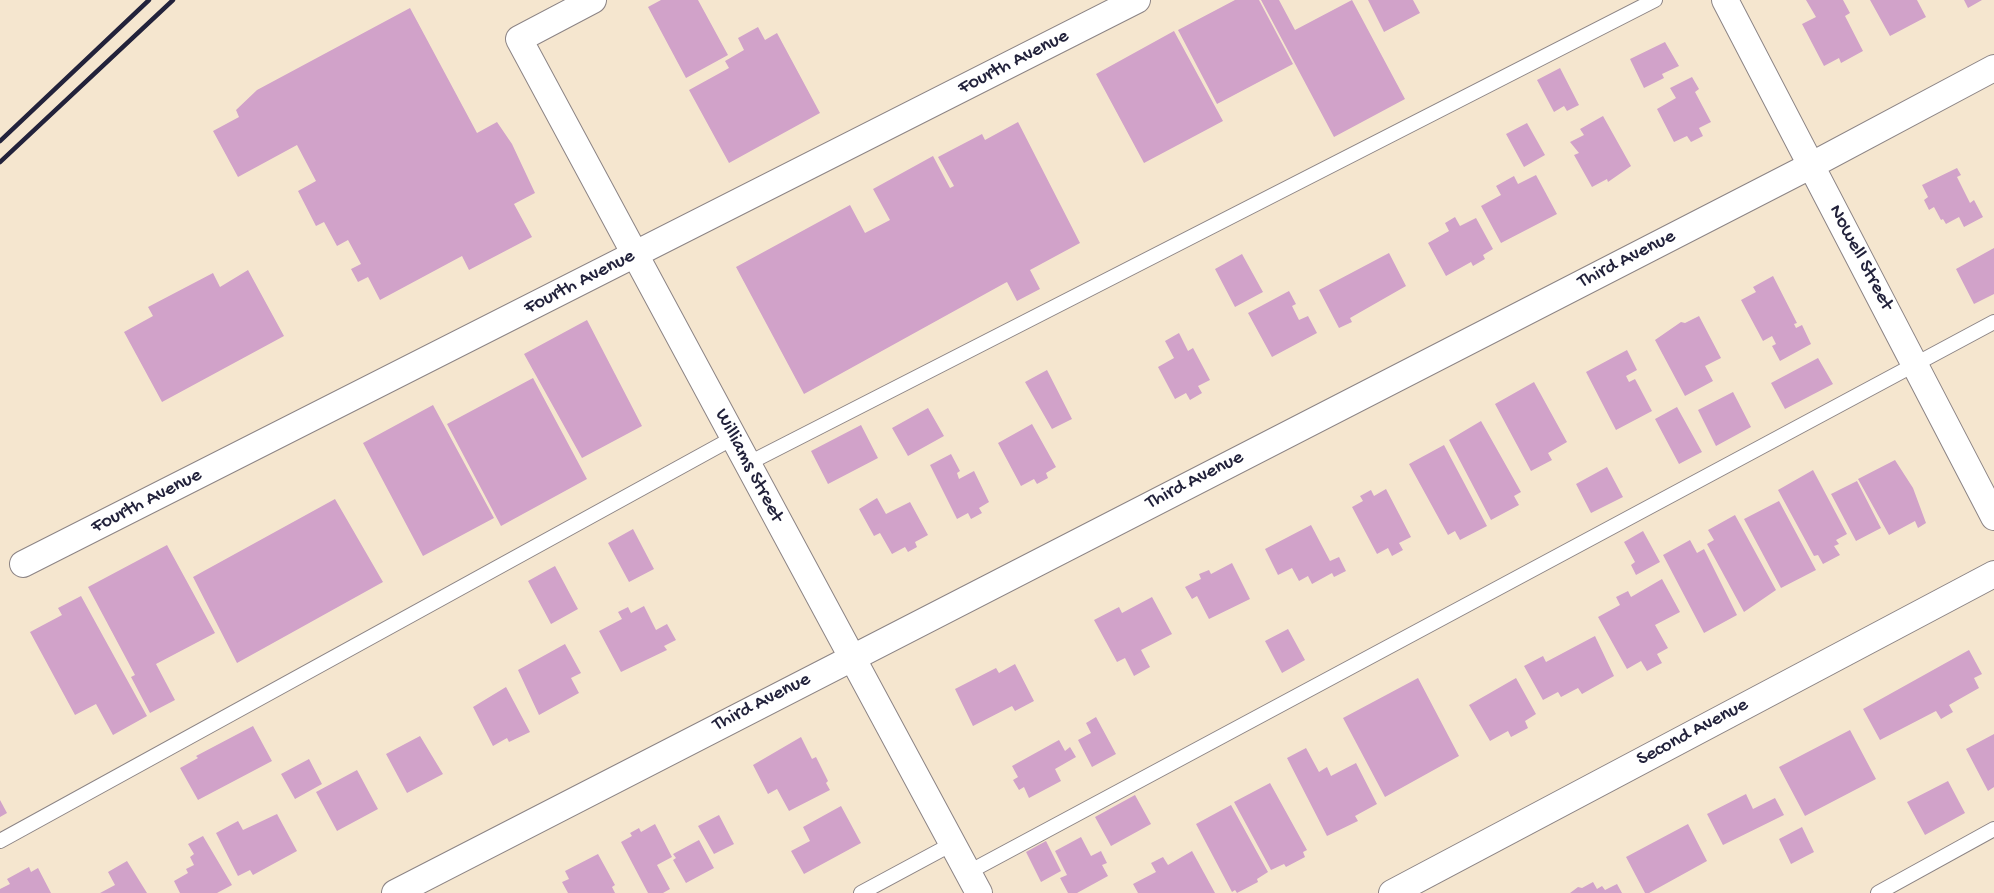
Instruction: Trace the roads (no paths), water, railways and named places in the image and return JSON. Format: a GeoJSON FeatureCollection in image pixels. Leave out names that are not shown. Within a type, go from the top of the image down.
{"type":"FeatureCollection","features":[{"type":"Feature","properties":{"kind":"street","name":"Williams Street"},"geometry":{"type":"LineString","coordinates":[[593,0],[519,39],[973,883]]}},
{"type":"Feature","properties":{"kind":"street","name":"Fourth Avenue"},"geometry":{"type":"LineString","coordinates":[[23,564],[1137,0]]}},
{"type":"Feature","properties":{"kind":"street","name":"Nowell Street"},"geometry":{"type":"LineString","coordinates":[[1725,0],[1994,517]]}},
{"type":"Feature","properties":{"kind":"street","name":"Third Avenue"},"geometry":{"type":"LineString","coordinates":[[395,893],[1812,165],[1994,68]]}},
{"type":"Feature","properties":{"kind":"street","name":"Second Avenue"},"geometry":{"type":"LineString","coordinates":[[1392,893],[1994,574]]}},
{"type":"Feature","properties":{"kind":"lane"},"geometry":{"type":"LineString","coordinates":[[747,464],[1655,0]]}},
{"type":"Feature","properties":{"kind":"lane"},"geometry":{"type":"LineString","coordinates":[[973,883],[1915,363],[1994,322]]}},
{"type":"Feature","properties":{"kind":"lane"},"geometry":{"type":"LineString","coordinates":[[0,841],[733,438]]}},
{"type":"Feature","properties":{"kind":"lane"},"geometry":{"type":"LineString","coordinates":[[1878,893],[1994,829]]}},
{"type":"Feature","properties":{"kind":"lane"},"geometry":{"type":"LineString","coordinates":[[861,893],[952,844]]}},
{"type":"Feature","properties":{"kind":"railway"},"geometry":{"type":"LineString","coordinates":[[0,141],[149,0]]}},
{"type":"Feature","properties":{"kind":"railway"},"geometry":{"type":"LineString","coordinates":[[0,162],[173,0]]}}]}
